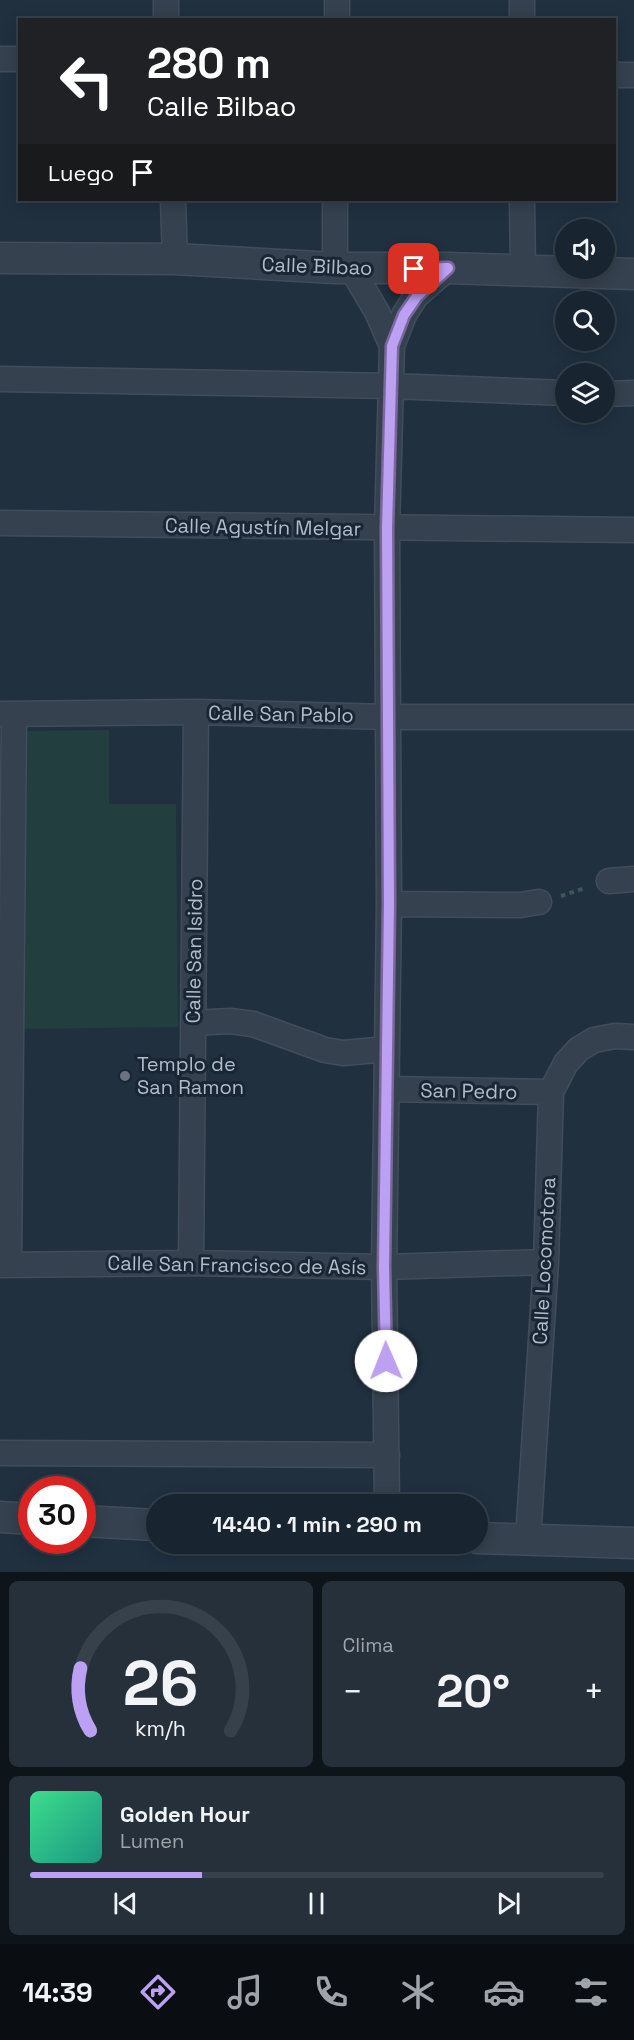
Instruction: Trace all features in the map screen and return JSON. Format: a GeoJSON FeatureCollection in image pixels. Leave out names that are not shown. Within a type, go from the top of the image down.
{"type":"FeatureCollection","features":[{"type":"Feature","properties":{"kind":"street"},"geometry":{"type":"LineString","coordinates":[[166,0],[166,18]]}},
{"type":"Feature","properties":{"kind":"street"},"geometry":{"type":"LineString","coordinates":[[337,0],[337,18]]}},
{"type":"Feature","properties":{"kind":"street"},"geometry":{"type":"LineString","coordinates":[[522,0],[522,18]]}},
{"type":"Feature","properties":{"kind":"street"},"geometry":{"type":"LineString","coordinates":[[0,59],[18,59]]}},
{"type":"Feature","properties":{"kind":"street"},"geometry":{"type":"LineString","coordinates":[[616,75],[634,75]]}},
{"type":"Feature","properties":{"kind":"street"},"geometry":{"type":"LineString","coordinates":[[172,201],[175,259]]}},
{"type":"Feature","properties":{"kind":"street"},"geometry":{"type":"LineString","coordinates":[[335,201],[343,268],[377,312],[392,346]]}},
{"type":"Feature","properties":{"kind":"street"},"geometry":{"type":"LineString","coordinates":[[522,201],[522,270]]}},
{"type":"Feature","properties":{"kind":"street","name":"Calle Bilbao"},"geometry":{"type":"LineString","coordinates":[[0,258],[175,259],[343,268],[448,268],[634,274]]}},
{"type":"Feature","properties":{"kind":"street"},"geometry":{"type":"LineString","coordinates":[[387,1494],[384,1267],[389,904],[387,528],[392,346],[404,315],[417,296],[448,268]]}},
{"type":"Feature","properties":{"kind":"street"},"geometry":{"type":"LineString","coordinates":[[0,379],[391,386],[555,393]]}},
{"type":"Feature","properties":{"kind":"street"},"geometry":{"type":"LineString","coordinates":[[615,394],[634,393]]}},
{"type":"Feature","properties":{"kind":"street","name":"Calle Agustín Melgar"},"geometry":{"type":"LineString","coordinates":[[0,523],[634,530]]}},
{"type":"Feature","properties":{"kind":"street","name":"Calle San Pablo"},"geometry":{"type":"LineString","coordinates":[[7,714],[196,712],[388,717],[634,717]]}},
{"type":"Feature","properties":{"kind":"street","name":"Calle San Isidro"},"geometry":{"type":"LineString","coordinates":[[191,1263],[196,712]]}},
{"type":"Feature","properties":{"kind":"street"},"geometry":{"type":"LineString","coordinates":[[4,1265],[7,714]]}},
{"type":"Feature","properties":{"kind":"street"},"geometry":{"type":"LineString","coordinates":[[609,881],[634,879]]}},
{"type":"Feature","properties":{"kind":"street"},"geometry":{"type":"LineString","coordinates":[[389,904],[520,905],[539,903]]}},
{"type":"Feature","properties":{"kind":"street"},"geometry":{"type":"LineString","coordinates":[[193,1023],[230,1021],[253,1024],[325,1050],[343,1053],[387,1049]]}},
{"type":"Feature","properties":{"kind":"street","name":"Calle Locomotora"},"geometry":{"type":"LineString","coordinates":[[528,1539],[546,1262],[551,1092],[566,1063],[579,1049],[594,1040],[615,1036],[634,1037]]}},
{"type":"Feature","properties":{"kind":"street","name":"San Pedro"},"geometry":{"type":"LineString","coordinates":[[387,1089],[551,1092]]}},
{"type":"Feature","properties":{"kind":"street","name":"Calle San Francisco de Asís"},"geometry":{"type":"LineString","coordinates":[[4,1265],[191,1263],[384,1267],[546,1262]]}},
{"type":"Feature","properties":{"kind":"street"},"geometry":{"type":"LineString","coordinates":[[0,1453],[387,1455]]}},
{"type":"Feature","properties":{"kind":"street"},"geometry":{"type":"LineString","coordinates":[[0,1517],[18,1518]]}},
{"type":"Feature","properties":{"kind":"street"},"geometry":{"type":"LineString","coordinates":[[96,1522],[146,1524]]}},
{"type":"Feature","properties":{"kind":"street"},"geometry":{"type":"LineString","coordinates":[[488,1538],[634,1543]]}},
{"type":"Feature","properties":{"kind":"path"},"geometry":{"type":"LineString","coordinates":[[539,903],[609,881]]}},
{"type":"Feature","properties":{"kind":"green space"},"geometry":{"type":"Polygon","coordinates":[[[109,730],[109,804],[176,804],[178,1027],[24,1029],[21,731],[109,730]]]}},
{"type":"Feature","properties":{"kind":"place","name":"Templo de San Ramon"},"geometry":{"type":"Point","coordinates":[125,1076]}},
{"type":"Feature","properties":{"kind":"route"},"geometry":{"type":"LineString","coordinates":[[386,1361],[384,1267],[389,904],[387,528],[392,346],[404,315],[417,296],[448,268],[414,269]]}}]}
